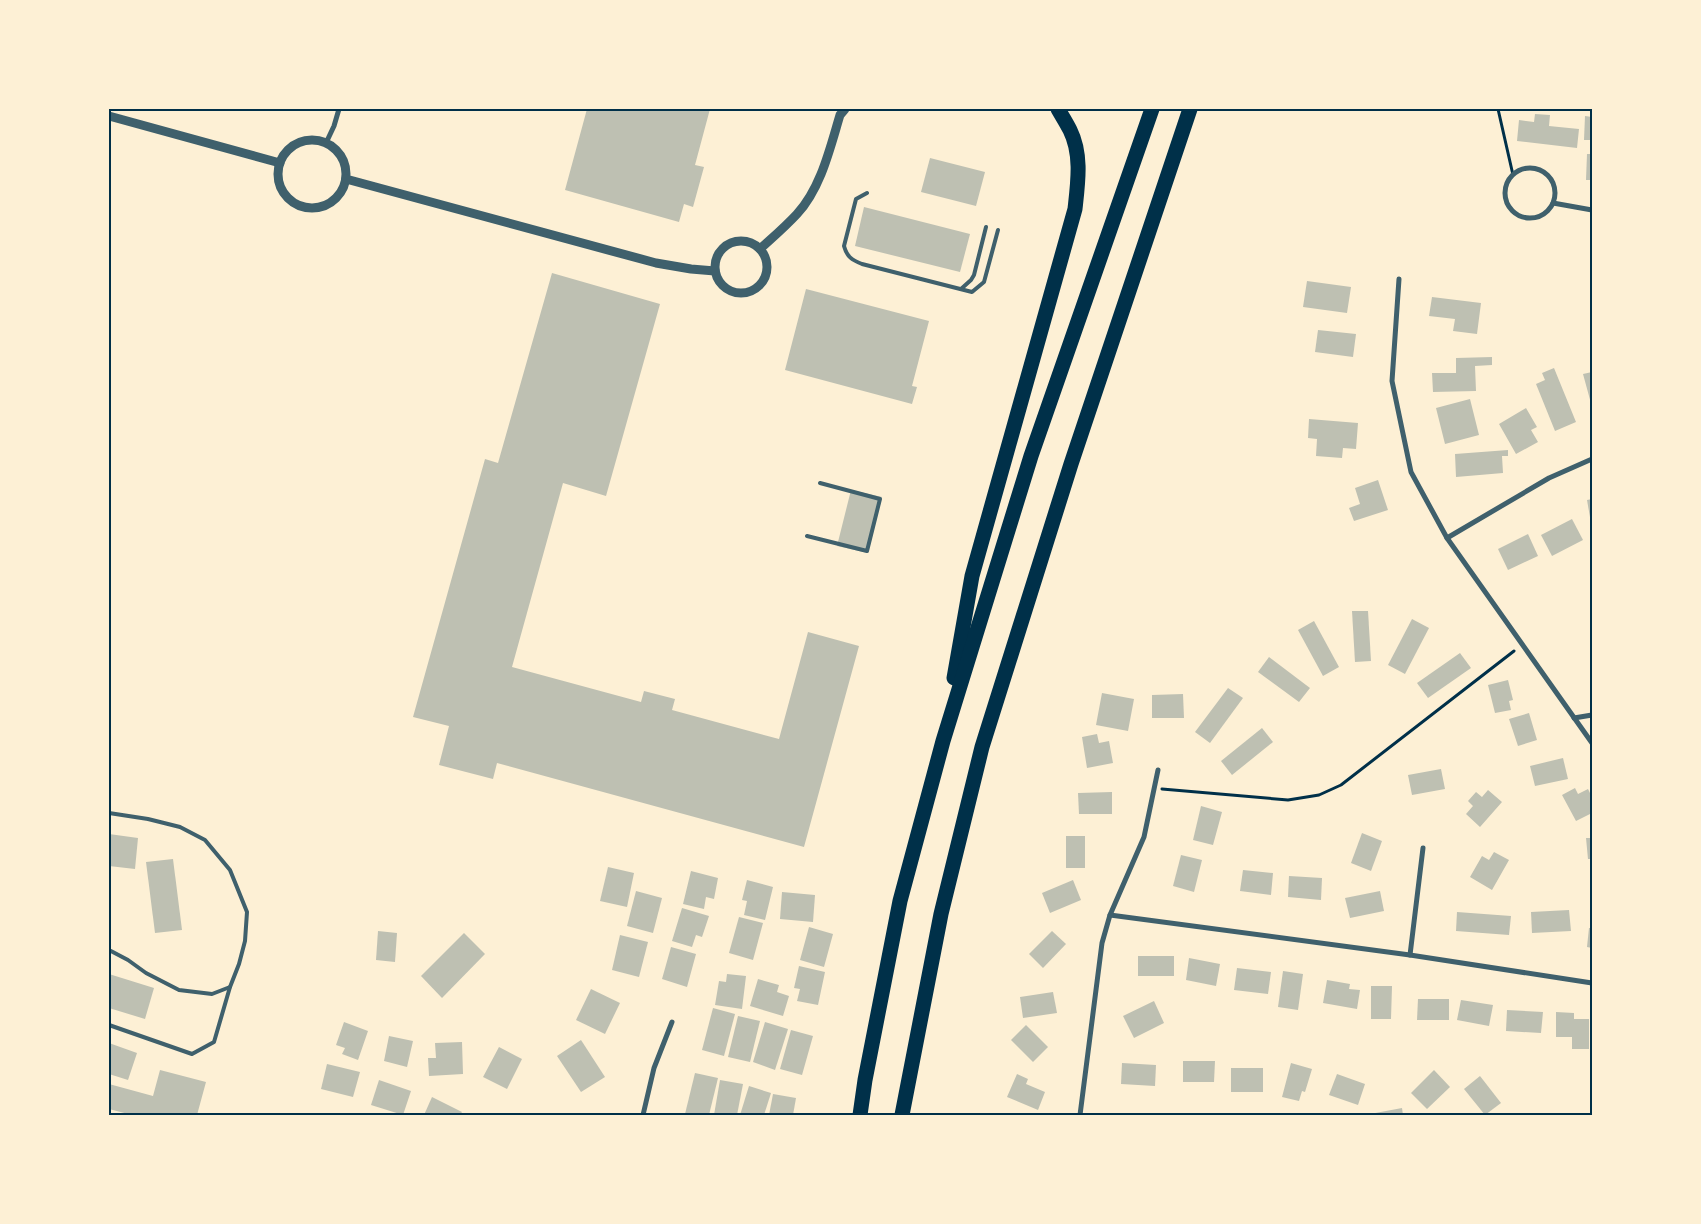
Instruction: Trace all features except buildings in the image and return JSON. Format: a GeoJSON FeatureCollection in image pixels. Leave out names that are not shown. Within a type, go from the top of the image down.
{"type":"FeatureCollection","features":[{"type":"Feature","properties":{"kind":"highway"},"geometry":{"type":"LineString","coordinates":[[943,741],[972,576],[1075,208],[1078,178],[1077,154],[1070,131],[1058,109]]}},
{"type":"Feature","properties":{"kind":"highway"},"geometry":{"type":"LineString","coordinates":[[860,1115],[900,900],[943,741],[1031,456],[1152,109]]}},
{"type":"Feature","properties":{"kind":"highway"},"geometry":{"type":"LineString","coordinates":[[902,1115],[941,914],[982,747],[1074,455],[1190,109]]}},
{"type":"Feature","properties":{"kind":"street"},"geometry":{"type":"LineString","coordinates":[[326,143],[339,109]]}},
{"type":"Feature","properties":{"kind":"street"},"geometry":{"type":"LineString","coordinates":[[760,249],[798,213],[810,195],[824,169],[840,115],[845,109]]}},
{"type":"Feature","properties":{"kind":"street"},"geometry":{"type":"LineString","coordinates":[[109,116],[280,163]]}},
{"type":"Feature","properties":{"kind":"street"},"geometry":{"type":"LineString","coordinates":[[315,140],[335,148],[342,157],[346,168],[346,179],[342,190],[331,202],[315,208],[304,207],[286,195],[280,185],[278,174],[280,163],[285,153],[294,146],[304,141],[315,140]]}},
{"type":"Feature","properties":{"kind":"street"},"geometry":{"type":"LineString","coordinates":[[1527,168],[1536,169],[1549,177],[1555,192],[1553,203],[1544,214],[1536,218],[1528,218],[1513,212],[1505,197],[1505,189],[1513,175],[1527,168]]}},
{"type":"Feature","properties":{"kind":"street"},"geometry":{"type":"LineString","coordinates":[[346,179],[656,263],[715,271]]}},
{"type":"Feature","properties":{"kind":"street"},"geometry":{"type":"LineString","coordinates":[[1553,203],[1592,210]]}},
{"type":"Feature","properties":{"kind":"street"},"geometry":{"type":"LineString","coordinates":[[743,241],[760,249],[764,256],[767,270],[759,286],[751,291],[742,293],[732,292],[718,280],[715,271],[716,262],[726,246],[734,242],[743,241]]}},
{"type":"Feature","properties":{"kind":"street"},"geometry":{"type":"LineString","coordinates":[[1399,279],[1392,381],[1411,472],[1447,538],[1592,744]]}},
{"type":"Feature","properties":{"kind":"street"},"geometry":{"type":"LineString","coordinates":[[1447,538],[1550,478],[1592,459]]}},
{"type":"Feature","properties":{"kind":"street"},"geometry":{"type":"LineString","coordinates":[[1574,718],[1592,715]]}},
{"type":"Feature","properties":{"kind":"street"},"geometry":{"type":"LineString","coordinates":[[1080,1115],[1102,942],[1110,915],[1144,837],[1158,770]]}},
{"type":"Feature","properties":{"kind":"street"},"geometry":{"type":"LineString","coordinates":[[1410,955],[1423,848]]}},
{"type":"Feature","properties":{"kind":"street"},"geometry":{"type":"LineString","coordinates":[[1110,915],[1410,955],[1592,983]]}},
{"type":"Feature","properties":{"kind":"street"},"geometry":{"type":"LineString","coordinates":[[643,1115],[654,1068],[672,1022]]}},
{"type":"Feature","properties":{"kind":"lane"},"geometry":{"type":"LineString","coordinates":[[867,193],[856,199],[844,246],[851,259],[972,292],[984,282],[998,230]]}},
{"type":"Feature","properties":{"kind":"lane"},"geometry":{"type":"LineString","coordinates":[[961,289],[974,275],[986,227]]}},
{"type":"Feature","properties":{"kind":"lane"},"geometry":{"type":"LineString","coordinates":[[807,536],[867,551],[880,499],[820,483]]}},
{"type":"Feature","properties":{"kind":"lane"},"geometry":{"type":"LineString","coordinates":[[109,814],[148,819],[180,827],[205,840],[230,870],[247,912],[245,941],[214,1042],[192,1054],[109,1025]]}},
{"type":"Feature","properties":{"kind":"lane"},"geometry":{"type":"LineString","coordinates":[[109,950],[128,960],[146,973],[179,990],[212,994],[230,987]]}},
{"type":"Feature","properties":{"kind":"path"},"geometry":{"type":"LineString","coordinates":[[1498,109],[1513,175]]}},
{"type":"Feature","properties":{"kind":"path"},"geometry":{"type":"LineString","coordinates":[[1154,789],[1288,800],[1319,795],[1341,785],[1522,645]]}}]}
